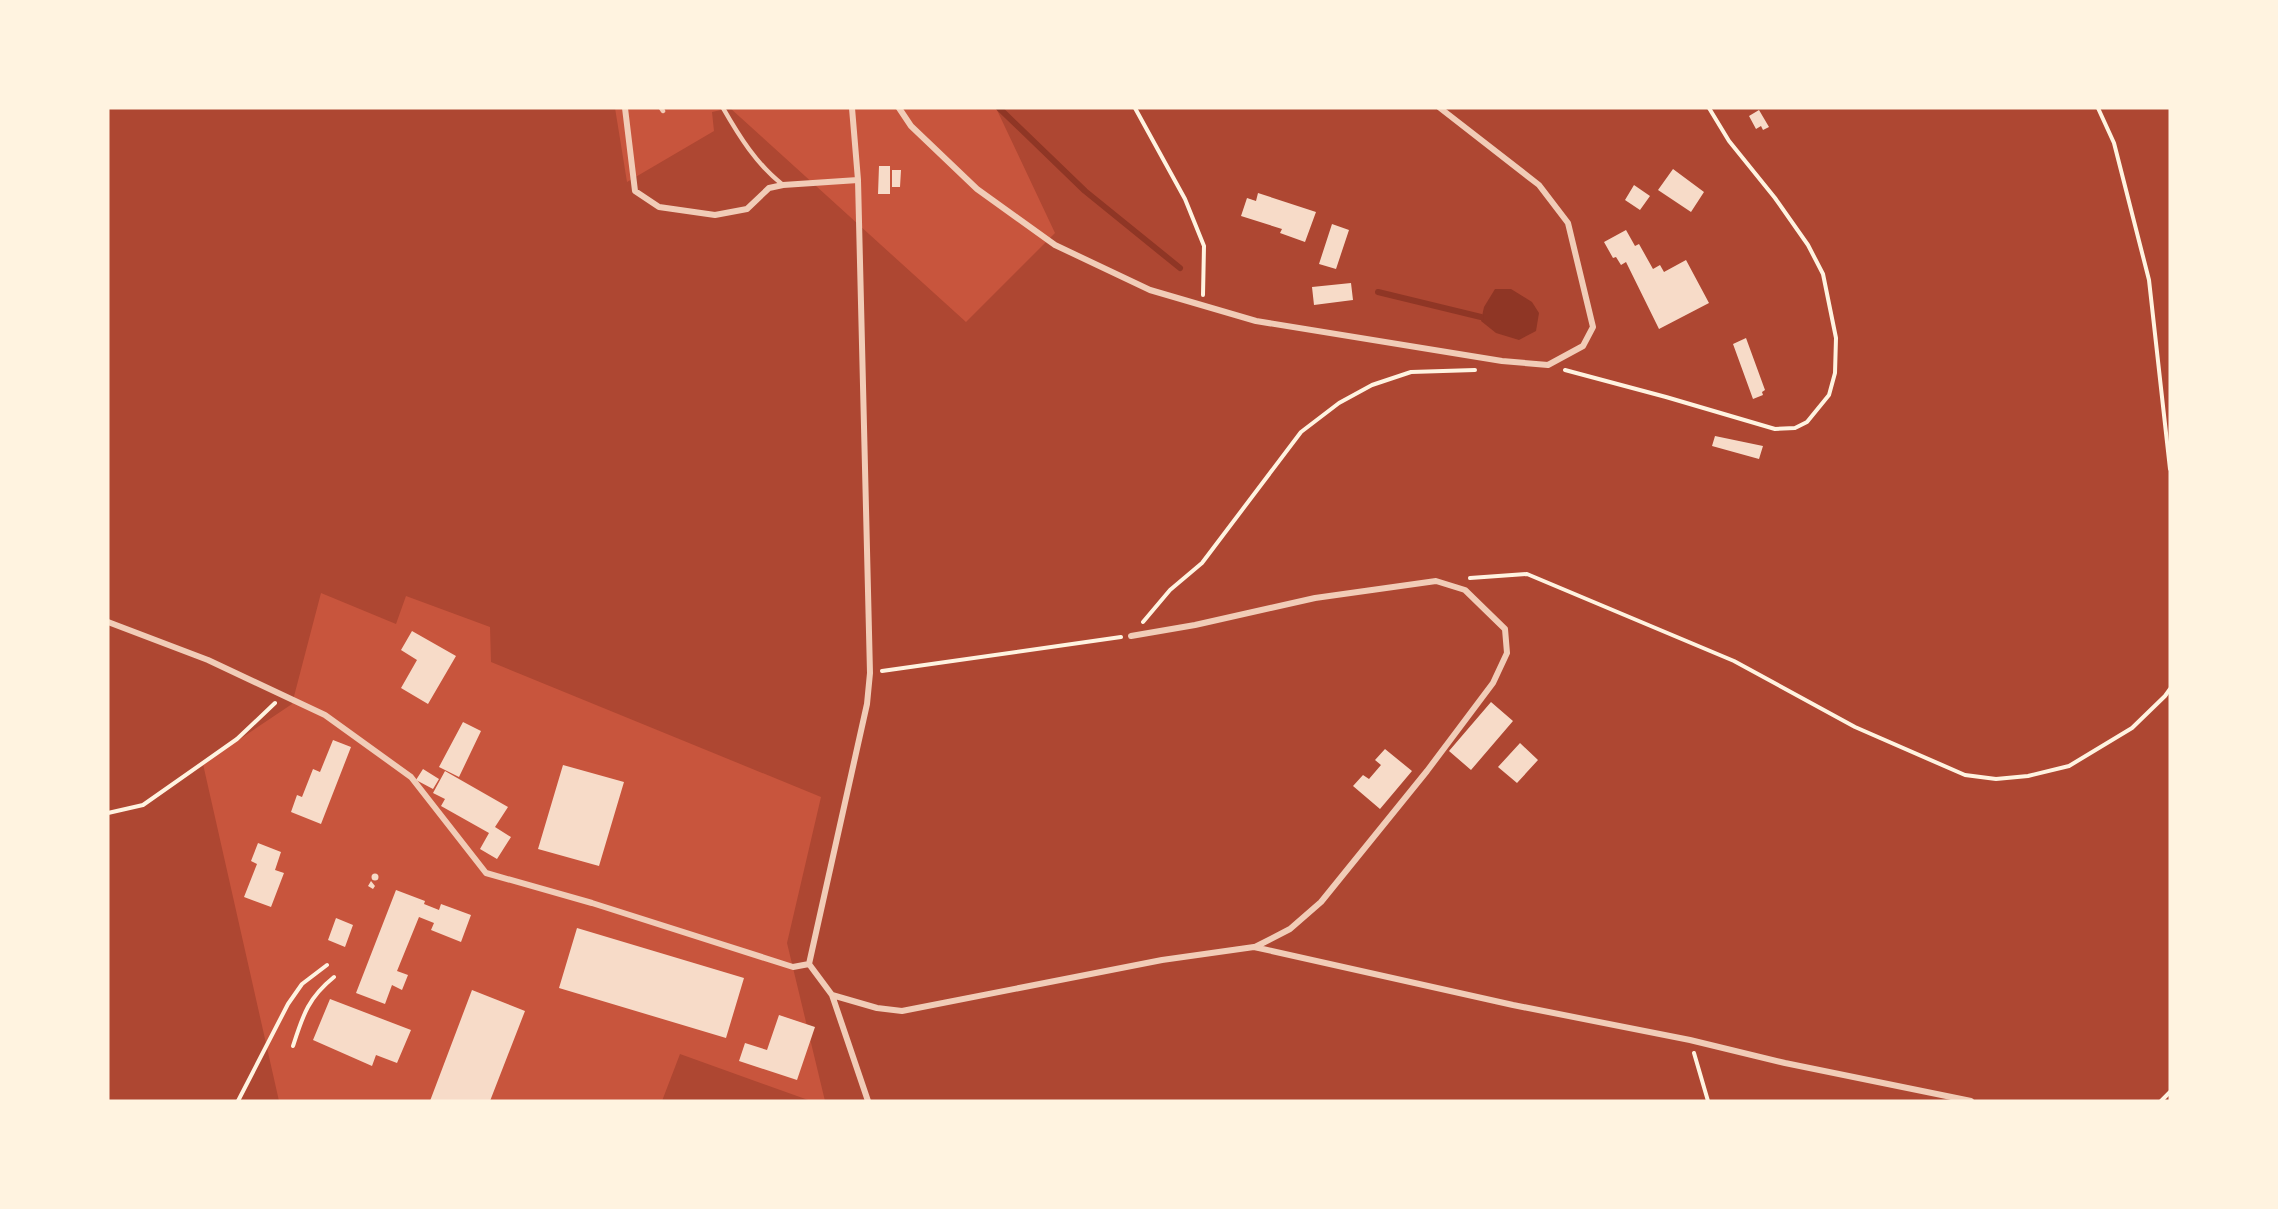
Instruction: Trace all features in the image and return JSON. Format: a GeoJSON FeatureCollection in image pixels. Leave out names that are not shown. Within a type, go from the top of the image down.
{"type":"FeatureCollection","features":[{"type":"Feature","properties":{"kind":"street"},"geometry":{"type":"LineString","coordinates":[[625,108],[635,191],[659,207],[716,215],[747,209],[769,188],[858,180]]}},
{"type":"Feature","properties":{"kind":"street"},"geometry":{"type":"LineString","coordinates":[[852,108],[858,180],[870,673],[867,704],[809,964],[832,995],[868,1101]]}},
{"type":"Feature","properties":{"kind":"street"},"geometry":{"type":"LineString","coordinates":[[899,108],[911,126],[977,189],[1055,245],[1150,290],[1256,321],[1502,361],[1548,365],[1583,346],[1593,327],[1568,223],[1539,185],[1440,108]]}},
{"type":"Feature","properties":{"kind":"street"},"geometry":{"type":"LineString","coordinates":[[832,995],[877,1008],[902,1011],[1162,960],[1254,947],[1290,929],[1320,902],[1427,771],[1492,683],[1507,653],[1505,629],[1465,590],[1436,581],[1316,598],[1195,625],[1131,636]]}},
{"type":"Feature","properties":{"kind":"street"},"geometry":{"type":"LineString","coordinates":[[108,622],[208,660],[325,715],[411,777],[486,873],[592,903],[793,968],[809,964]]}},
{"type":"Feature","properties":{"kind":"street"},"geometry":{"type":"LineString","coordinates":[[1254,947],[1513,1005],[1690,1040],[1785,1063],[1971,1101]]}},
{"type":"Feature","properties":{"kind":"lane"},"geometry":{"type":"LineString","coordinates":[[723,108],[745,144],[768,174],[783,185]]}},
{"type":"Feature","properties":{"kind":"path"},"geometry":{"type":"LineString","coordinates":[[1135,108],[1185,199],[1204,246],[1203,306]]}},
{"type":"Feature","properties":{"kind":"path"},"geometry":{"type":"LineString","coordinates":[[1548,365],[1775,429],[1796,428],[1807,422],[1829,395],[1835,373],[1836,338],[1823,274],[1808,245],[1775,198],[1729,141],[1709,108]]}},
{"type":"Feature","properties":{"kind":"path"},"geometry":{"type":"LineString","coordinates":[[2098,108],[2115,143],[2149,280],[2170,469]]}},
{"type":"Feature","properties":{"kind":"path"},"geometry":{"type":"LineString","coordinates":[[870,673],[1131,636],[1170,590],[1202,563],[1301,432],[1332,408],[1372,385],[1411,372],[1471,371],[1502,361]]}},
{"type":"Feature","properties":{"kind":"path"},"geometry":{"type":"LineString","coordinates":[[1436,581],[1527,574],[1734,661],[1855,727],[1965,775],[1996,779],[2028,776],[2070,766],[2132,728],[2170,689]]}},
{"type":"Feature","properties":{"kind":"path"},"geometry":{"type":"LineString","coordinates":[[108,813],[143,805],[237,739],[271,707],[282,693]]}},
{"type":"Feature","properties":{"kind":"path"},"geometry":{"type":"LineString","coordinates":[[238,1101],[288,1004],[302,984],[327,965]]}},
{"type":"Feature","properties":{"kind":"path"},"geometry":{"type":"LineString","coordinates":[[293,1046],[303,1017],[317,991],[334,977]]}},
{"type":"Feature","properties":{"kind":"path"},"geometry":{"type":"LineString","coordinates":[[1690,1040],[1708,1101]]}},
{"type":"Feature","properties":{"kind":"path"},"geometry":{"type":"LineString","coordinates":[[2161,1101],[2170,1092]]}},
{"type":"Feature","properties":{"kind":"shaded area"},"geometry":{"type":"Polygon","coordinates":[[[108,108],[615,108],[627,182],[714,131],[712,112],[730,108],[966,322],[1055,233],[996,108],[2170,108],[2170,1101],[825,1101],[787,943],[821,797],[491,662],[490,627],[406,596],[396,624],[321,593],[292,704],[203,764],[279,1101],[108,1101],[108,108]]]}},
{"type":"Feature","properties":{"kind":"shaded area"},"geometry":{"type":"Polygon","coordinates":[[[1495,289],[1511,289],[1532,302],[1539,313],[1536,331],[1519,340],[1496,333],[1481,321],[1484,307],[1495,289]]]}},
{"type":"Feature","properties":{"kind":"shaded area"},"geometry":{"type":"Polygon","coordinates":[[[680,1054],[811,1101],[662,1101],[680,1054]]]}},
{"type":"Feature","properties":{"kind":"building"},"geometry":{"type":"Polygon","coordinates":[[[1759,110],[1769,127],[1763,130],[1761,126],[1756,129],[1749,116],[1759,110]]]}},
{"type":"Feature","properties":{"kind":"building"},"geometry":{"type":"Polygon","coordinates":[[[879,166],[890,166],[890,194],[878,194],[879,166]]]}},
{"type":"Feature","properties":{"kind":"building"},"geometry":{"type":"Polygon","coordinates":[[[1673,169],[1704,192],[1691,212],[1658,190],[1673,169]]]}},
{"type":"Feature","properties":{"kind":"building"},"geometry":{"type":"Polygon","coordinates":[[[892,170],[901,170],[900,187],[892,187],[892,170]]]}},
{"type":"Feature","properties":{"kind":"building"},"geometry":{"type":"Polygon","coordinates":[[[1634,185],[1650,196],[1640,210],[1625,200],[1634,185]]]}},
{"type":"Feature","properties":{"kind":"building"},"geometry":{"type":"Polygon","coordinates":[[[1258,193],[1316,212],[1305,242],[1280,233],[1282,229],[1241,216],[1247,198],[1256,201],[1258,193]]]}},
{"type":"Feature","properties":{"kind":"building"},"geometry":{"type":"Polygon","coordinates":[[[1332,224],[1349,230],[1336,269],[1319,264],[1332,224]]]}},
{"type":"Feature","properties":{"kind":"building"},"geometry":{"type":"Polygon","coordinates":[[[1626,230],[1635,246],[1639,244],[1653,269],[1660,265],[1664,272],[1686,260],[1709,303],[1659,329],[1626,262],[1621,265],[1616,257],[1613,258],[1604,242],[1626,230]]]}},
{"type":"Feature","properties":{"kind":"building"},"geometry":{"type":"Polygon","coordinates":[[[1351,283],[1353,300],[1314,305],[1312,287],[1351,283]]]}},
{"type":"Feature","properties":{"kind":"building"},"geometry":{"type":"Polygon","coordinates":[[[1746,338],[1765,390],[1762,392],[1763,395],[1753,399],[1733,344],[1746,338]]]}},
{"type":"Feature","properties":{"kind":"building"},"geometry":{"type":"Polygon","coordinates":[[[1715,436],[1763,446],[1759,459],[1712,446],[1715,436]]]}},
{"type":"Feature","properties":{"kind":"building"},"geometry":{"type":"Polygon","coordinates":[[[412,631],[456,656],[428,704],[401,688],[417,660],[401,650],[412,631]]]}},
{"type":"Feature","properties":{"kind":"building"},"geometry":{"type":"Polygon","coordinates":[[[1491,702],[1513,721],[1471,770],[1449,751],[1491,702]]]}},
{"type":"Feature","properties":{"kind":"building"},"geometry":{"type":"Polygon","coordinates":[[[463,722],[481,731],[459,777],[439,767],[463,722]]]}},
{"type":"Feature","properties":{"kind":"building"},"geometry":{"type":"Polygon","coordinates":[[[333,740],[351,747],[321,824],[291,812],[297,795],[302,797],[313,769],[320,772],[333,740]]]}},
{"type":"Feature","properties":{"kind":"building"},"geometry":{"type":"Polygon","coordinates":[[[1520,743],[1538,760],[1517,783],[1498,767],[1520,743]]]}},
{"type":"Feature","properties":{"kind":"building"},"geometry":{"type":"Polygon","coordinates":[[[1385,749],[1412,771],[1380,809],[1353,786],[1363,775],[1369,779],[1381,765],[1375,760],[1385,749]]]}},
{"type":"Feature","properties":{"kind":"building"},"geometry":{"type":"Polygon","coordinates":[[[563,765],[624,782],[599,866],[538,849],[563,765]]]}},
{"type":"Feature","properties":{"kind":"building"},"geometry":{"type":"Polygon","coordinates":[[[423,769],[439,779],[433,789],[416,780],[423,769]]]}},
{"type":"Feature","properties":{"kind":"building"},"geometry":{"type":"Polygon","coordinates":[[[445,771],[508,807],[495,827],[511,837],[497,859],[480,849],[489,833],[441,806],[445,799],[433,793],[445,771]]]}},
{"type":"Feature","properties":{"kind":"building"},"geometry":{"type":"Polygon","coordinates":[[[258,843],[281,852],[275,870],[284,873],[271,907],[244,897],[257,864],[251,861],[258,843]]]}},
{"type":"Feature","properties":{"kind":"building"},"geometry":{"type":"Polygon","coordinates":[[[375,873],[379,877],[375,881],[371,877],[375,873]]]}},
{"type":"Feature","properties":{"kind":"building"},"geometry":{"type":"Polygon","coordinates":[[[371,881],[375,886],[373,889],[368,886],[371,881]]]}},
{"type":"Feature","properties":{"kind":"building"},"geometry":{"type":"Polygon","coordinates":[[[396,890],[425,901],[424,904],[439,910],[441,904],[471,915],[461,942],[431,930],[434,923],[419,917],[397,971],[408,975],[402,990],[392,985],[385,1004],[356,993],[396,890]]]}},
{"type":"Feature","properties":{"kind":"building"},"geometry":{"type":"Polygon","coordinates":[[[336,918],[353,925],[345,947],[328,940],[336,918]]]}},
{"type":"Feature","properties":{"kind":"building"},"geometry":{"type":"Polygon","coordinates":[[[577,928],[744,978],[726,1038],[559,988],[577,928]]]}},
{"type":"Feature","properties":{"kind":"building"},"geometry":{"type":"Polygon","coordinates":[[[472,990],[525,1011],[490,1101],[430,1101],[472,990]]]}},
{"type":"Feature","properties":{"kind":"building"},"geometry":{"type":"Polygon","coordinates":[[[330,999],[411,1030],[397,1063],[376,1055],[372,1066],[313,1040],[330,999]]]}},
{"type":"Feature","properties":{"kind":"building"},"geometry":{"type":"Polygon","coordinates":[[[779,1015],[815,1027],[797,1080],[739,1061],[745,1043],[767,1050],[779,1015]]]}},
{"type":"Feature","properties":{"kind":"waterway"},"geometry":{"type":"LineString","coordinates":[[999,108],[1085,191],[1180,268]]}},
{"type":"Feature","properties":{"kind":"waterway"},"geometry":{"type":"LineString","coordinates":[[1378,292],[1481,317]]}}]}
